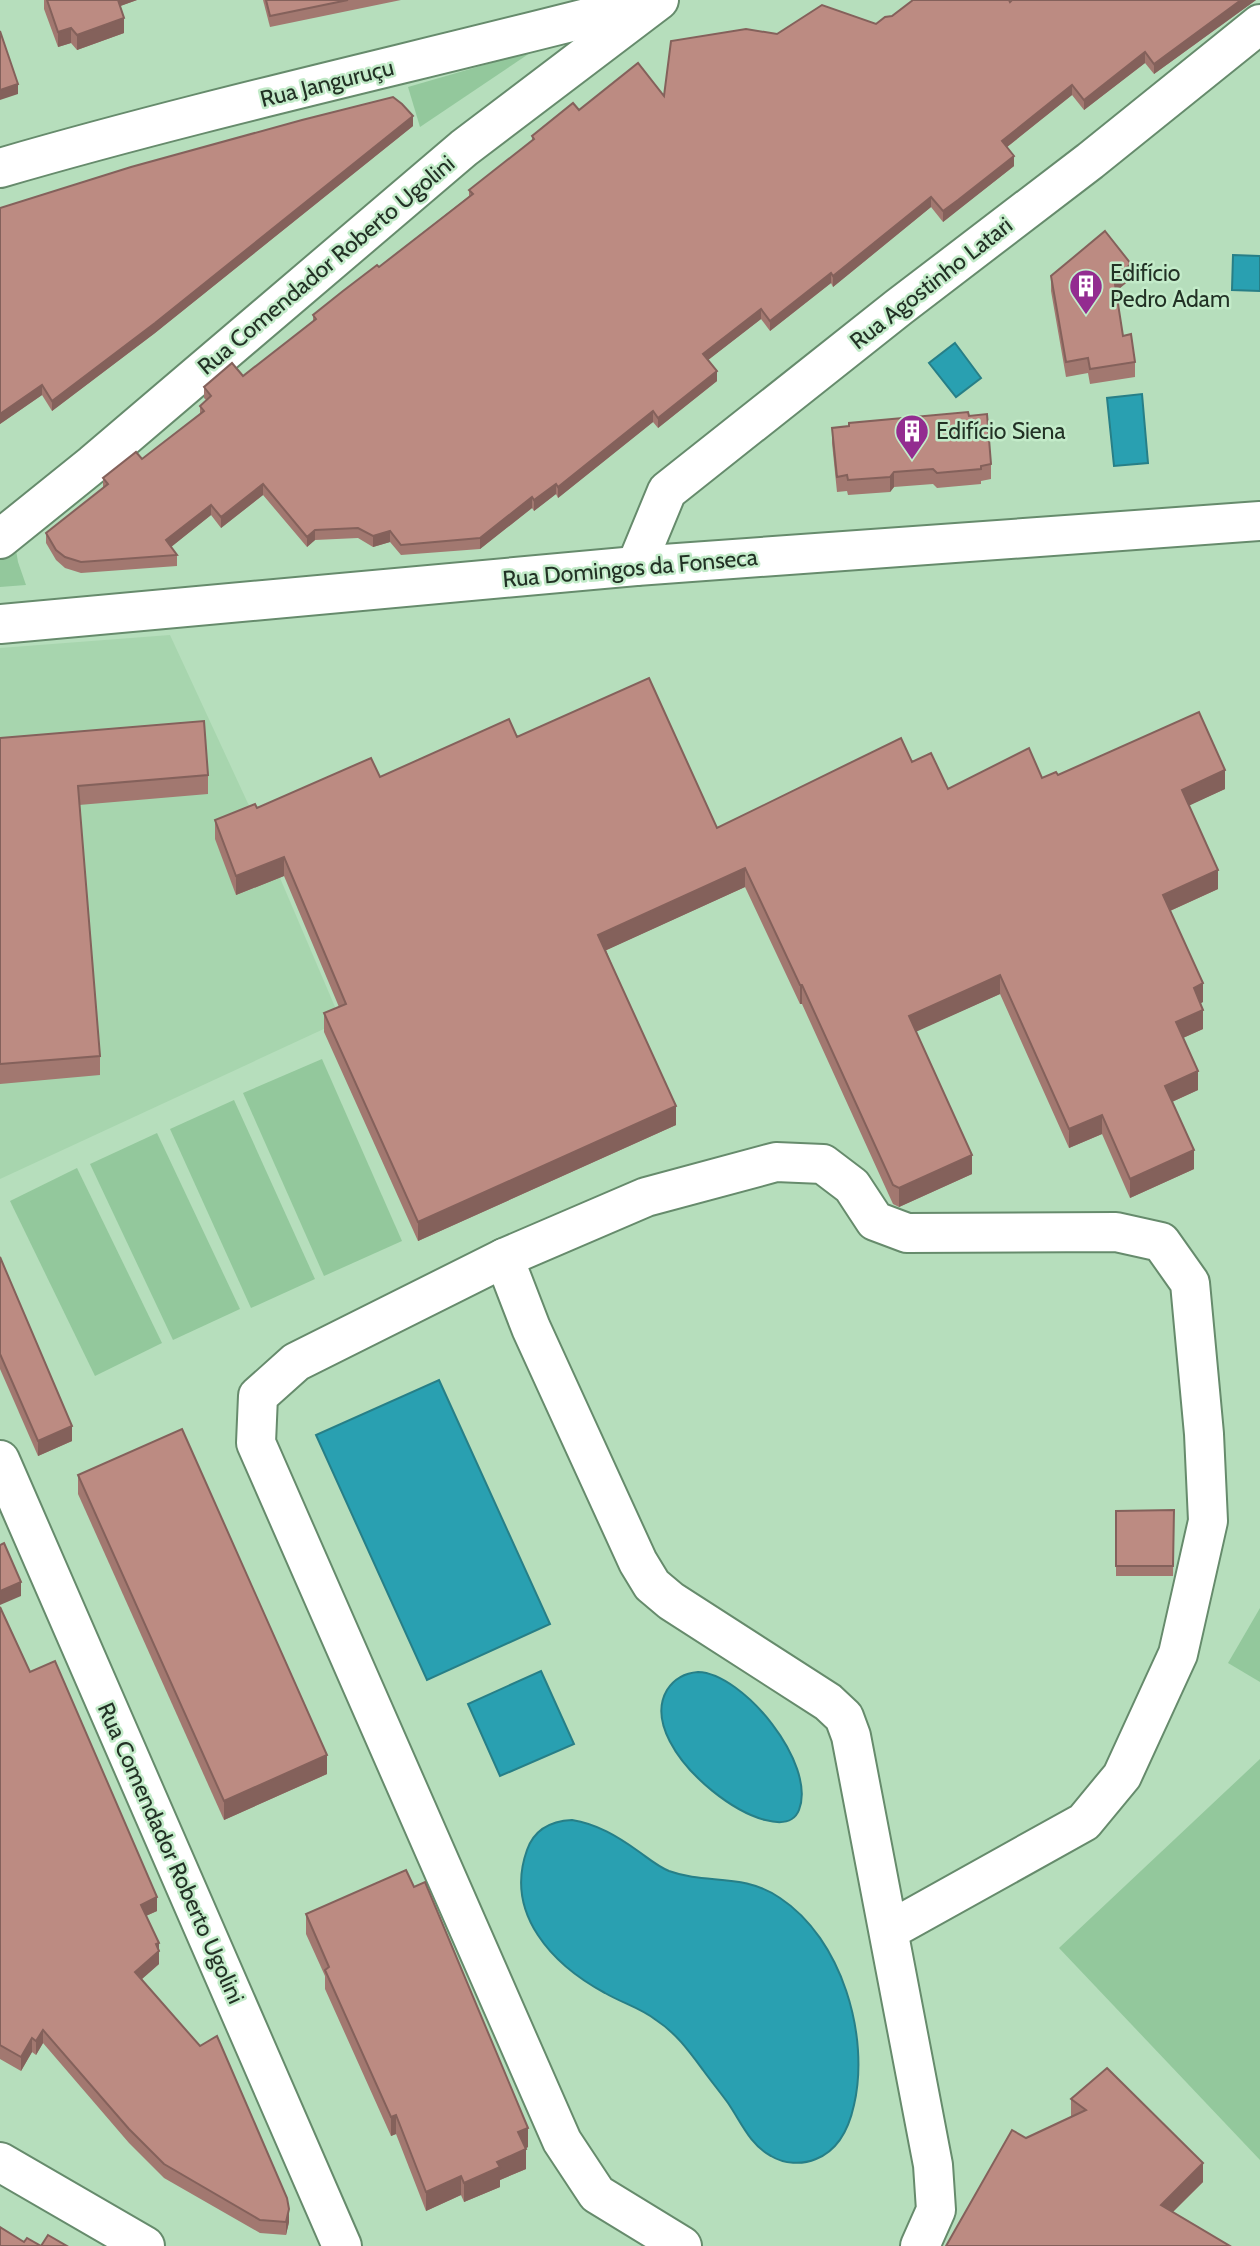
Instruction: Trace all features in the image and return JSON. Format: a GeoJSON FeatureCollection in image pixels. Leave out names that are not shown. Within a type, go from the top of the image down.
{"type":"FeatureCollection","features":[{"type":"Feature","properties":{"kind":"street","name":"Rua Janguruçu"},"geometry":{"type":"LineString","coordinates":[[0,168],[128,131],[657,0]]}},
{"type":"Feature","properties":{"kind":"street","name":"Rua Comendador Roberto Ugolini"},"geometry":{"type":"LineString","coordinates":[[0,539],[93,464],[464,148],[657,0]]}},
{"type":"Feature","properties":{"kind":"street","name":"Rua Agostinho Latari"},"geometry":{"type":"LineString","coordinates":[[636,566],[667,491],[888,315],[1090,161],[1260,24]]}},
{"type":"Feature","properties":{"kind":"street","name":"Rua Domingos da Fonseca"},"geometry":{"type":"LineString","coordinates":[[0,624],[636,566],[1260,521]]}},
{"type":"Feature","properties":{"kind":"street"},"geometry":{"type":"LineString","coordinates":[[681,2246],[597,2194],[562,2141],[256,1443],[258,1396],[296,1362],[504,1258],[646,1197],[776,1162],[823,1164],[852,1186],[875,1221],[907,1233],[1116,1232],[1161,1242],[1190,1283],[1204,1434],[1208,1521],[1178,1654],[1122,1776],[1084,1822],[890,1930]]}},
{"type":"Feature","properties":{"kind":"street"},"geometry":{"type":"LineString","coordinates":[[504,1258],[537,1341],[638,1562],[652,1586],[828,1702],[844,1717],[851,1736],[890,1930],[933,2165],[936,2210],[920,2246]]}},
{"type":"Feature","properties":{"kind":"street","name":"Rua Comendador Roberto Ugolini"},"geometry":{"type":"LineString","coordinates":[[0,1460],[342,2246]]}},
{"type":"Feature","properties":{"kind":"street"},"geometry":{"type":"LineString","coordinates":[[0,2162],[145,2246]]}},
{"type":"Feature","properties":{"kind":"shaded area"},"geometry":{"type":"Polygon","coordinates":[[[533,51],[420,127],[408,87],[533,51]]]}},
{"type":"Feature","properties":{"kind":"shaded area"},"geometry":{"type":"Polygon","coordinates":[[[14,538],[26,585],[0,587],[0,550],[14,538]]]}},
{"type":"Feature","properties":{"kind":"shaded area"},"geometry":{"type":"Polygon","coordinates":[[[170,635],[251,810],[341,1021],[0,1179],[0,648],[170,635]]]}},
{"type":"Feature","properties":{"kind":"shaded area"},"geometry":{"type":"Polygon","coordinates":[[[322,1059],[402,1241],[324,1276],[243,1093],[322,1059]]]}},
{"type":"Feature","properties":{"kind":"shaded area"},"geometry":{"type":"Polygon","coordinates":[[[234,1100],[315,1279],[251,1308],[170,1129],[234,1100]]]}},
{"type":"Feature","properties":{"kind":"shaded area"},"geometry":{"type":"Polygon","coordinates":[[[157,1133],[240,1309],[173,1340],[90,1164],[157,1133]]]}},
{"type":"Feature","properties":{"kind":"shaded area"},"geometry":{"type":"Polygon","coordinates":[[[77,1168],[162,1343],[95,1376],[10,1201],[77,1168]]]}},
{"type":"Feature","properties":{"kind":"shaded area"},"geometry":{"type":"Polygon","coordinates":[[[1260,1608],[1260,1682],[1228,1663],[1260,1608]]]}},
{"type":"Feature","properties":{"kind":"shaded area"},"geometry":{"type":"Polygon","coordinates":[[[1260,1759],[1260,2160],[1059,1948],[1260,1759]]]}},
{"type":"Feature","properties":{"kind":"water"},"geometry":{"type":"Polygon","coordinates":[[[1233,255],[1260,256],[1260,291],[1232,290],[1233,255]]]}},
{"type":"Feature","properties":{"kind":"water"},"geometry":{"type":"Polygon","coordinates":[[[955,343],[981,378],[956,397],[929,363],[955,343]]]}},
{"type":"Feature","properties":{"kind":"water"},"geometry":{"type":"Polygon","coordinates":[[[1142,394],[1148,463],[1114,466],[1107,398],[1142,394]]]}},
{"type":"Feature","properties":{"kind":"water"},"geometry":{"type":"Polygon","coordinates":[[[439,1380],[550,1624],[427,1680],[316,1435],[439,1380]]]}},
{"type":"Feature","properties":{"kind":"water"},"geometry":{"type":"Polygon","coordinates":[[[541,1671],[574,1744],[500,1776],[468,1704],[541,1671]]]}},
{"type":"Feature","properties":{"kind":"water"},"geometry":{"type":"Polygon","coordinates":[[[698,1672],[716,1676],[735,1688],[772,1724],[787,1746],[797,1769],[802,1791],[799,1810],[786,1821],[765,1820],[739,1809],[712,1791],[688,1767],[670,1741],[662,1715],[667,1690],[680,1677],[698,1672]]]}},
{"type":"Feature","properties":{"kind":"water"},"geometry":{"type":"Polygon","coordinates":[[[572,1820],[606,1831],[669,1871],[738,1882],[766,1890],[802,1916],[820,1938],[835,1963],[846,1991],[858,2049],[858,2078],[852,2114],[842,2137],[831,2150],[816,2159],[799,2163],[776,2159],[764,2151],[757,2146],[693,2056],[670,2031],[644,2012],[611,1997],[586,1981],[551,1952],[528,1916],[522,1895],[522,1873],[527,1850],[534,1837],[550,1825],[572,1820]]]}},
{"type":"Feature","properties":{"kind":"building"},"geometry":{"type":"Polygon","coordinates":[[[47,0],[118,0],[124,18],[77,35],[71,28],[58,32],[47,0]]]}},
{"type":"Feature","properties":{"kind":"building"},"geometry":{"type":"Polygon","coordinates":[[[266,0],[348,0],[270,16],[266,0]]]}},
{"type":"Feature","properties":{"kind":"building"},"geometry":{"type":"Polygon","coordinates":[[[913,0],[1241,0],[1154,64],[1145,52],[1084,100],[1072,85],[1002,141],[1014,156],[958,200],[943,211],[931,197],[833,276],[831,273],[770,321],[761,309],[703,354],[717,371],[658,418],[653,411],[558,487],[556,484],[534,500],[532,497],[480,538],[401,545],[390,531],[373,536],[358,528],[315,530],[307,537],[263,484],[221,517],[211,505],[166,540],[177,555],[81,562],[65,557],[56,550],[46,533],[108,484],[103,478],[136,452],[142,459],[204,411],[200,406],[211,396],[204,387],[232,363],[243,376],[316,319],[313,315],[343,291],[377,265],[379,267],[473,194],[469,190],[534,139],[532,136],[573,103],[579,110],[638,63],[664,96],[671,41],[746,29],[777,34],[822,5],[876,24],[913,0]]]}},
{"type":"Feature","properties":{"kind":"building"},"geometry":{"type":"Polygon","coordinates":[[[0,31],[18,84],[0,90],[0,31]]]}},
{"type":"Feature","properties":{"kind":"building"},"geometry":{"type":"Polygon","coordinates":[[[393,97],[413,116],[155,323],[52,401],[42,385],[0,414],[0,208],[131,167],[393,97]]]}},
{"type":"Feature","properties":{"kind":"building","name":"Edifício Pedro Adam"},"geometry":{"type":"Polygon","coordinates":[[[1105,231],[1131,264],[1114,278],[1123,336],[1131,334],[1135,362],[1090,369],[1088,358],[1066,362],[1051,276],[1105,231]]]}},
{"type":"Feature","properties":{"kind":"building","name":"Edifício Siena"},"geometry":{"type":"Polygon","coordinates":[[[968,412],[969,416],[987,414],[991,464],[981,466],[981,469],[937,473],[933,469],[894,472],[890,477],[848,480],[847,475],[837,477],[832,428],[849,426],[849,423],[968,412]]]}},
{"type":"Feature","properties":{"kind":"building"},"geometry":{"type":"Polygon","coordinates":[[[649,678],[717,828],[901,738],[912,762],[931,753],[948,789],[1029,748],[1042,778],[1056,772],[1058,775],[1199,712],[1225,770],[1182,790],[1218,870],[1163,895],[1203,983],[1194,988],[1203,1010],[1176,1022],[1198,1071],[1165,1086],[1194,1150],[1130,1179],[1102,1115],[1069,1129],[1000,975],[909,1016],[972,1155],[899,1188],[893,1185],[802,985],[745,868],[598,935],[676,1106],[418,1222],[324,1013],[346,1004],[284,857],[236,876],[215,820],[255,804],[257,808],[371,758],[380,777],[509,719],[517,737],[649,678]]]}},
{"type":"Feature","properties":{"kind":"building"},"geometry":{"type":"Polygon","coordinates":[[[204,721],[208,775],[78,786],[100,1056],[0,1064],[0,738],[204,721]]]}},
{"type":"Feature","properties":{"kind":"building"},"geometry":{"type":"Polygon","coordinates":[[[0,1257],[72,1426],[38,1441],[0,1354],[0,1257]]]}},
{"type":"Feature","properties":{"kind":"building"},"geometry":{"type":"Polygon","coordinates":[[[182,1429],[327,1755],[224,1801],[78,1475],[182,1429]]]}},
{"type":"Feature","properties":{"kind":"building"},"geometry":{"type":"Polygon","coordinates":[[[1174,1510],[1173,1566],[1116,1566],[1116,1511],[1174,1510]]]}},
{"type":"Feature","properties":{"kind":"building"},"geometry":{"type":"Polygon","coordinates":[[[4,1543],[21,1582],[0,1591],[0,1545],[4,1543]]]}},
{"type":"Feature","properties":{"kind":"building"},"geometry":{"type":"Polygon","coordinates":[[[0,1607],[30,1672],[55,1661],[157,1897],[141,1905],[159,1943],[156,1944],[159,1951],[135,1972],[200,2046],[217,2036],[287,2198],[289,2209],[286,2222],[260,2220],[164,2164],[129,2129],[43,2030],[36,2041],[32,2038],[21,2057],[0,2045],[0,1607]]]}},
{"type":"Feature","properties":{"kind":"building"},"geometry":{"type":"Polygon","coordinates":[[[406,1870],[414,1887],[425,1882],[528,2128],[518,2132],[526,2149],[497,2162],[500,2167],[464,2183],[461,2176],[426,2192],[396,2115],[391,2117],[325,1970],[329,1967],[306,1914],[406,1870]]]}},
{"type":"Feature","properties":{"kind":"building"},"geometry":{"type":"Polygon","coordinates":[[[1107,2068],[1203,2163],[1161,2205],[1230,2246],[946,2246],[1012,2130],[1026,2138],[1086,2110],[1071,2099],[1107,2068]]]}},
{"type":"Feature","properties":{"kind":"building"},"geometry":{"type":"Polygon","coordinates":[[[0,2227],[24,2242],[27,2238],[41,2246],[0,2246],[0,2227]]]}},
{"type":"Feature","properties":{"kind":"building"},"geometry":{"type":"Polygon","coordinates":[[[48,2235],[67,2246],[41,2246],[48,2235]]]}},
{"type":"Feature","properties":{"kind":"place","name":"Edifício Pedro Adam"},"geometry":{"type":"Point","coordinates":[1086,316]}},
{"type":"Feature","properties":{"kind":"place","name":"Edifício Siena"},"geometry":{"type":"Point","coordinates":[912,461]}}]}
